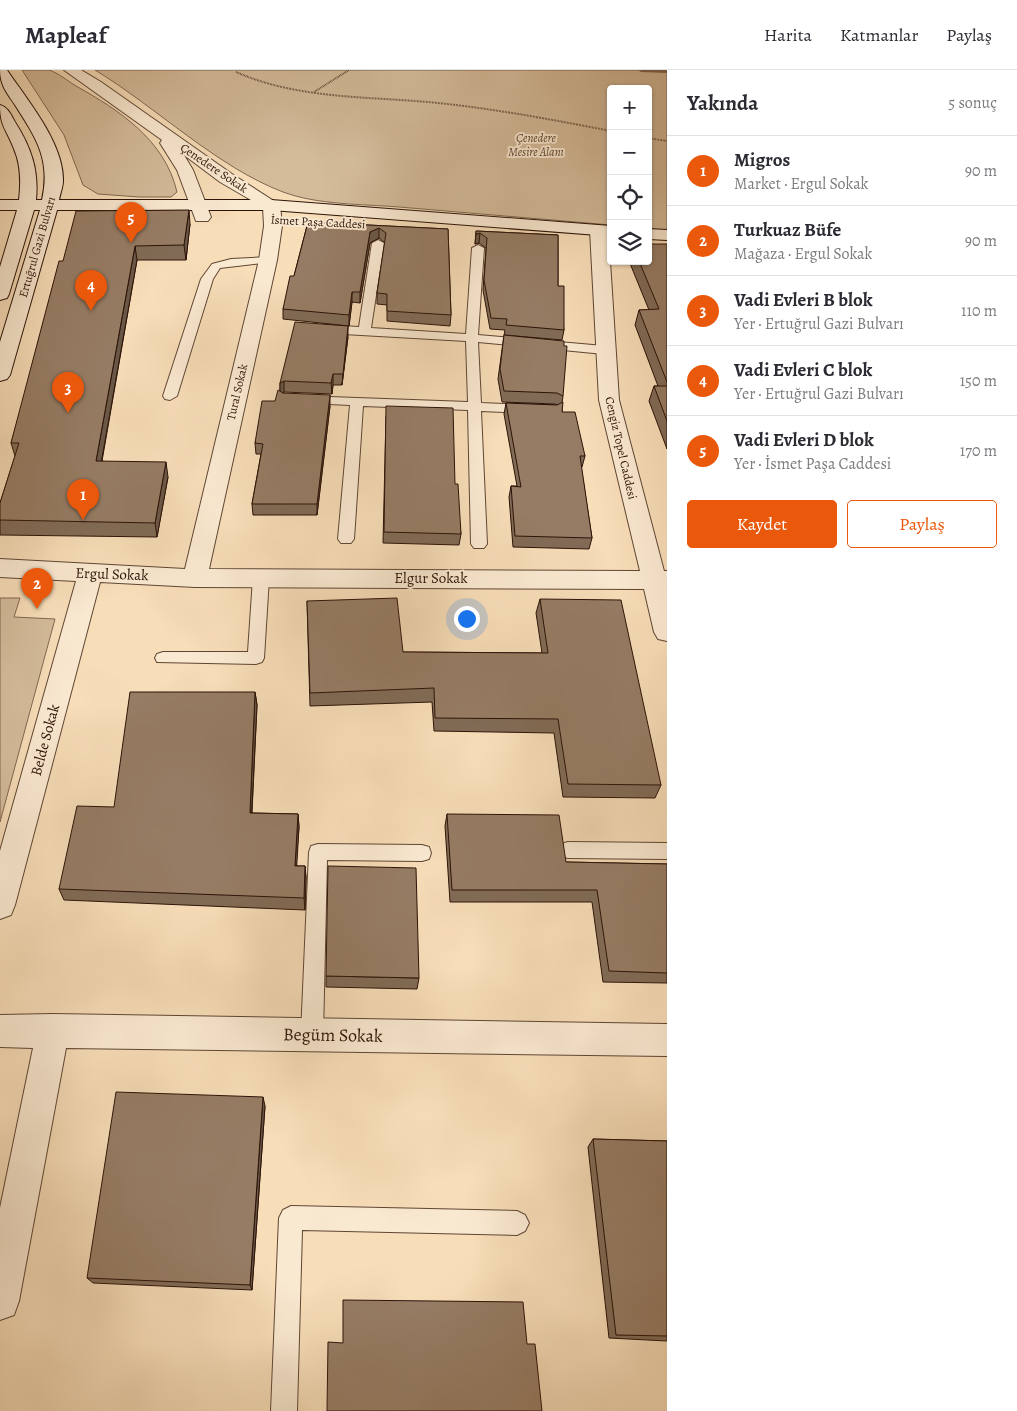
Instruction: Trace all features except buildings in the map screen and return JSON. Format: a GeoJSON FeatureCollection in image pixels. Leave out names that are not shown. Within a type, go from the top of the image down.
{"type":"FeatureCollection","features":[{"type":"Feature","properties":{"kind":"street","name":"Çenedere Sokak"},"geometry":{"type":"LineString","coordinates":[[72,70],[96,84],[272,213]]}},
{"type":"Feature","properties":{"kind":"street","name":"Ertuğrul Gazi Bulvarı"},"geometry":{"type":"LineString","coordinates":[[0,71],[41,133],[49,150],[56,180],[49,210],[0,375]]}},
{"type":"Feature","properties":{"kind":"street","name":"Ertuğrul Gazi Bulvarı"},"geometry":{"type":"LineString","coordinates":[[0,110],[20,142],[26,158],[30,181],[25,211],[0,294]]}},
{"type":"Feature","properties":{"kind":"street","name":"Çenedere Sokak"},"geometry":{"type":"LineString","coordinates":[[158,130],[185,170],[199,211]]}},
{"type":"Feature","properties":{"kind":"street"},"geometry":{"type":"LineString","coordinates":[[38,247],[60,223],[79,210],[56,180]]}},
{"type":"Feature","properties":{"kind":"street"},"geometry":{"type":"LineString","coordinates":[[0,201],[30,181]]}},
{"type":"Feature","properties":{"kind":"street"},"geometry":{"type":"LineString","coordinates":[[0,205],[25,211]]}},
{"type":"Feature","properties":{"kind":"street"},"geometry":{"type":"LineString","coordinates":[[15,247],[4,222],[25,211]]}},
{"type":"Feature","properties":{"kind":"street","name":"İsmet Paşa Caddesi"},"geometry":{"type":"LineString","coordinates":[[25,211],[272,213],[386,226],[605,236]]}},
{"type":"Feature","properties":{"kind":"street","name":"Tural Sokak"},"geometry":{"type":"LineString","coordinates":[[195,578],[268,260],[272,213]]}},
{"type":"Feature","properties":{"kind":"street"},"geometry":{"type":"LineString","coordinates":[[652,234],[667,235]]}},
{"type":"Feature","properties":{"kind":"street","name":"Cengiz Topel Caddesi"},"geometry":{"type":"LineString","coordinates":[[605,236],[604,350],[609,400],[618,442],[660,580],[667,632]]}},
{"type":"Feature","properties":{"kind":"street"},"geometry":{"type":"LineString","coordinates":[[652,245],[667,246]]}},
{"type":"Feature","properties":{"kind":"street","name":"Ergul Sokak"},"geometry":{"type":"LineString","coordinates":[[0,568],[195,578]]}},
{"type":"Feature","properties":{"kind":"street","name":"Belde Sokak"},"geometry":{"type":"LineString","coordinates":[[0,905],[90,574]]}},
{"type":"Feature","properties":{"kind":"street","name":"Elgur Sokak"},"geometry":{"type":"LineString","coordinates":[[195,578],[660,580]]}},
{"type":"Feature","properties":{"kind":"street"},"geometry":{"type":"LineString","coordinates":[[0,1301],[53,1030]]}},
{"type":"Feature","properties":{"kind":"street","name":"Begüm Sokak"},"geometry":{"type":"LineString","coordinates":[[0,1031],[53,1030],[667,1040]]}},
{"type":"Feature","properties":{"kind":"lane"},"geometry":{"type":"LineString","coordinates":[[364,332],[378,243]]}},
{"type":"Feature","properties":{"kind":"lane"},"geometry":{"type":"LineString","coordinates":[[478,248],[472,338],[479,544]]}},
{"type":"Feature","properties":{"kind":"lane"},"geometry":{"type":"LineString","coordinates":[[170,396],[207,279],[216,266],[231,262],[268,260]]}},
{"type":"Feature","properties":{"kind":"lane"},"geometry":{"type":"LineString","coordinates":[[317,329],[472,338],[604,350]]}},
{"type":"Feature","properties":{"kind":"lane"},"geometry":{"type":"LineString","coordinates":[[293,398],[546,410]]}},
{"type":"Feature","properties":{"kind":"lane"},"geometry":{"type":"LineString","coordinates":[[346,539],[357,401]]}},
{"type":"Feature","properties":{"kind":"lane"},"geometry":{"type":"LineString","coordinates":[[163,658],[256,658],[261,578]]}},
{"type":"Feature","properties":{"kind":"lane"},"geometry":{"type":"LineString","coordinates":[[568,850],[667,851]]}},
{"type":"Feature","properties":{"kind":"lane"},"geometry":{"type":"LineString","coordinates":[[312,1035],[318,852],[422,853]]}},
{"type":"Feature","properties":{"kind":"lane"},"geometry":{"type":"LineString","coordinates":[[284,1411],[291,1218],[517,1223]]}},
{"type":"Feature","properties":{"kind":"path"},"geometry":{"type":"LineString","coordinates":[[314,93],[349,70]]}},
{"type":"Feature","properties":{"kind":"path"},"geometry":{"type":"LineString","coordinates":[[236,72],[250,80],[314,93],[438,103],[532,116],[607,130]]}},
{"type":"Feature","properties":{"kind":"path"},"geometry":{"type":"LineString","coordinates":[[652,139],[667,142]]}},
{"type":"Feature","properties":{"kind":"green space"},"geometry":{"type":"Polygon","coordinates":[[[22,70],[52,71],[124,116],[151,142],[162,157],[171,173],[177,192],[171,197],[98,194],[83,185],[64,135],[22,70]]]}},
{"type":"Feature","properties":{"kind":"green space","name":"Çenedere Mesire Alanı"},"geometry":{"type":"Polygon","coordinates":[[[95,70],[667,70],[667,230],[652,229],[652,85],[607,85],[607,225],[340,203],[297,196],[258,181],[234,168],[95,70]]]}},
{"type":"Feature","properties":{"kind":"green space"},"geometry":{"type":"Polygon","coordinates":[[[0,598],[20,598],[14,617],[55,619],[0,822],[0,598]]]}},
{"type":"Feature","properties":{"kind":"waterway"},"geometry":{"type":"LineString","coordinates":[[641,70],[667,71]]}},
{"type":"Feature","properties":{"kind":"place","name":"Vadi Evleri D blok"},"geometry":{"type":"Point","coordinates":[131,243]}},
{"type":"Feature","properties":{"kind":"place","name":"Vadi Evleri C blok"},"geometry":{"type":"Point","coordinates":[91,311]}},
{"type":"Feature","properties":{"kind":"place","name":"Vadi Evleri B blok"},"geometry":{"type":"Point","coordinates":[68,413]}},
{"type":"Feature","properties":{"kind":"place","name":"Migros"},"geometry":{"type":"Point","coordinates":[83,520]}},
{"type":"Feature","properties":{"kind":"place","name":"Turkuaz Büfe"},"geometry":{"type":"Point","coordinates":[37,609]}}]}
